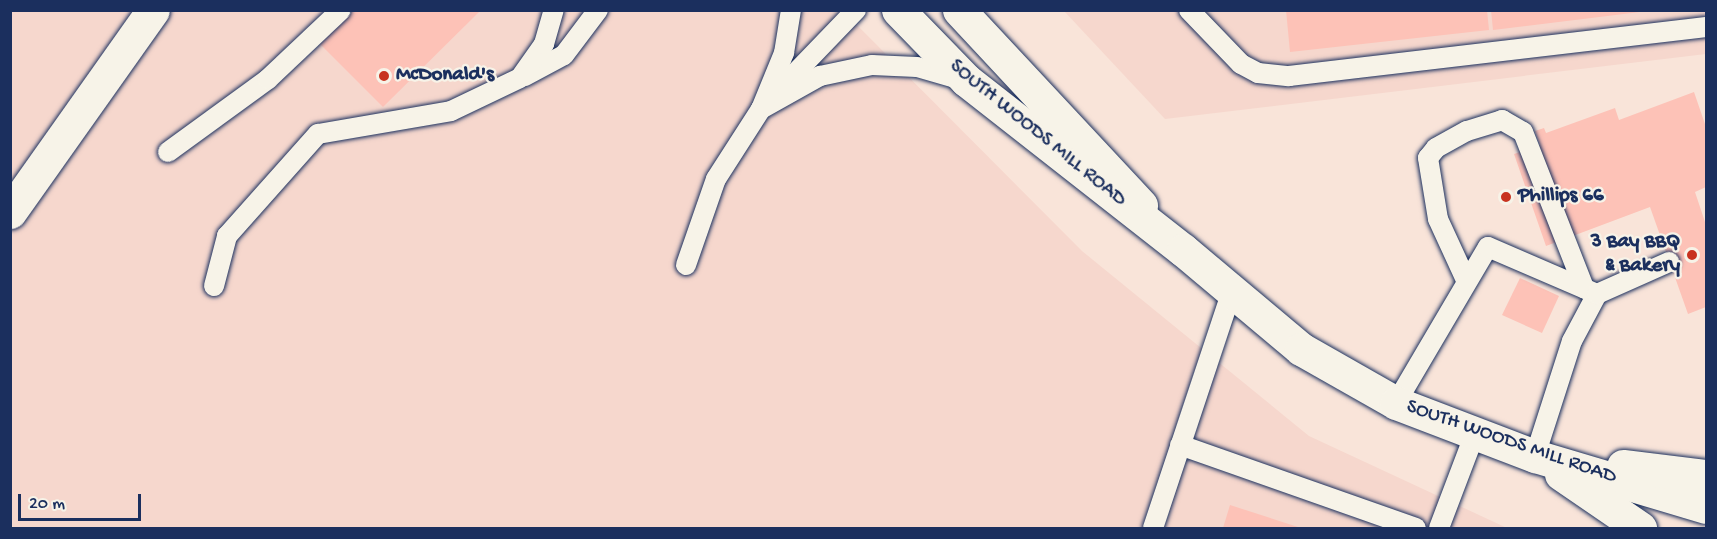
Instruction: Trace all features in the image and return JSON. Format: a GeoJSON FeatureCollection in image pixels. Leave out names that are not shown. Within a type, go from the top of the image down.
{"type":"FeatureCollection","features":[{"type":"Feature","properties":{"kind":"main road"},"geometry":{"type":"LineString","coordinates":[[10,212],[153,10]]}},
{"type":"Feature","properties":{"kind":"main road","name":"SOUTH WOODS MILL ROAD"},"geometry":{"type":"LineString","coordinates":[[898,10],[966,80],[1183,250],[1301,350],[1396,403],[1535,456],[1707,507]]}},
{"type":"Feature","properties":{"kind":"main road","name":"SOUTH WOODS MILL ROAD"},"geometry":{"type":"LineString","coordinates":[[959,10],[1183,250]]}},
{"type":"Feature","properties":{"kind":"main road"},"geometry":{"type":"LineString","coordinates":[[1535,456],[1707,476]]}},
{"type":"Feature","properties":{"kind":"main road"},"geometry":{"type":"LineString","coordinates":[[1535,456],[1641,528]]}},
{"type":"Feature","properties":{"kind":"main road"},"geometry":{"type":"LineString","coordinates":[[1663,494],[1707,523]]}},
{"type":"Feature","properties":{"kind":"lane"},"geometry":{"type":"LineString","coordinates":[[168,152],[268,79],[341,10]]}},
{"type":"Feature","properties":{"kind":"lane"},"geometry":{"type":"LineString","coordinates":[[520,78],[544,44],[554,10]]}},
{"type":"Feature","properties":{"kind":"lane"},"geometry":{"type":"LineString","coordinates":[[214,286],[227,236],[318,134],[451,111],[564,55],[598,10]]}},
{"type":"Feature","properties":{"kind":"lane"},"geometry":{"type":"LineString","coordinates":[[686,264],[716,179],[761,109],[784,53],[791,10]]}},
{"type":"Feature","properties":{"kind":"lane"},"geometry":{"type":"LineString","coordinates":[[761,109],[856,10]]}},
{"type":"Feature","properties":{"kind":"lane"},"geometry":{"type":"LineString","coordinates":[[1189,10],[1241,64],[1258,73],[1289,76],[1707,27]]}},
{"type":"Feature","properties":{"kind":"lane"},"geometry":{"type":"LineString","coordinates":[[761,109],[820,76],[872,65],[917,67],[966,80]]}},
{"type":"Feature","properties":{"kind":"lane"},"geometry":{"type":"LineString","coordinates":[[1466,280],[1438,219],[1428,158],[1436,148],[1467,131],[1502,120],[1523,132],[1591,291],[1572,341],[1535,456]]}},
{"type":"Feature","properties":{"kind":"lane"},"geometry":{"type":"LineString","coordinates":[[1396,403],[1466,280],[1488,247],[1591,291],[1670,262]]}},
{"type":"Feature","properties":{"kind":"lane"},"geometry":{"type":"LineString","coordinates":[[1153,528],[1232,291]]}},
{"type":"Feature","properties":{"kind":"lane"},"geometry":{"type":"LineString","coordinates":[[1439,528],[1475,433]]}},
{"type":"Feature","properties":{"kind":"lane"},"geometry":{"type":"LineString","coordinates":[[1180,445],[1416,528]]}},
{"type":"Feature","properties":{"kind":"shaded area"},"geometry":{"type":"Polygon","coordinates":[[[10,11],[843,11],[1082,251],[1309,436],[1507,528],[11,528],[10,11]]]}},
{"type":"Feature","properties":{"kind":"shaded area"},"geometry":{"type":"Polygon","coordinates":[[[1064,11],[1706,11],[1706,54],[1165,119],[1064,11]]]}},
{"type":"Feature","properties":{"kind":"building","name":"McDonald's"},"geometry":{"type":"Polygon","coordinates":[[[354,10],[481,10],[383,107],[320,44],[354,10]]]}},
{"type":"Feature","properties":{"kind":"building"},"geometry":{"type":"Polygon","coordinates":[[[1286,10],[1487,10],[1489,30],[1290,52],[1286,10]]]}},
{"type":"Feature","properties":{"kind":"building"},"geometry":{"type":"Polygon","coordinates":[[[1491,10],[1640,10],[1640,12],[1493,30],[1491,10]]]}},
{"type":"Feature","properties":{"kind":"building"},"geometry":{"type":"Polygon","coordinates":[[[1694,92],[1706,127],[1706,187],[1695,192],[1706,225],[1706,307],[1688,314],[1650,207],[1546,246],[1514,154],[1540,145],[1535,131],[1544,128],[1546,133],[1615,108],[1619,120],[1694,92]]]}},
{"type":"Feature","properties":{"kind":"building"},"geometry":{"type":"Polygon","coordinates":[[[1520,278],[1559,296],[1542,333],[1502,315],[1520,278]]]}},
{"type":"Feature","properties":{"kind":"building"},"geometry":{"type":"Polygon","coordinates":[[[1230,505],[1301,528],[1223,528],[1230,505]]]}},
{"type":"Feature","properties":{"kind":"place","name":"McDonald's"},"geometry":{"type":"Point","coordinates":[384,76]}},
{"type":"Feature","properties":{"kind":"place","name":"Phillips 66"},"geometry":{"type":"Point","coordinates":[1506,197]}},
{"type":"Feature","properties":{"kind":"place","name":"3 Bay BBQ & Bakery"},"geometry":{"type":"Point","coordinates":[1692,255]}}]}
